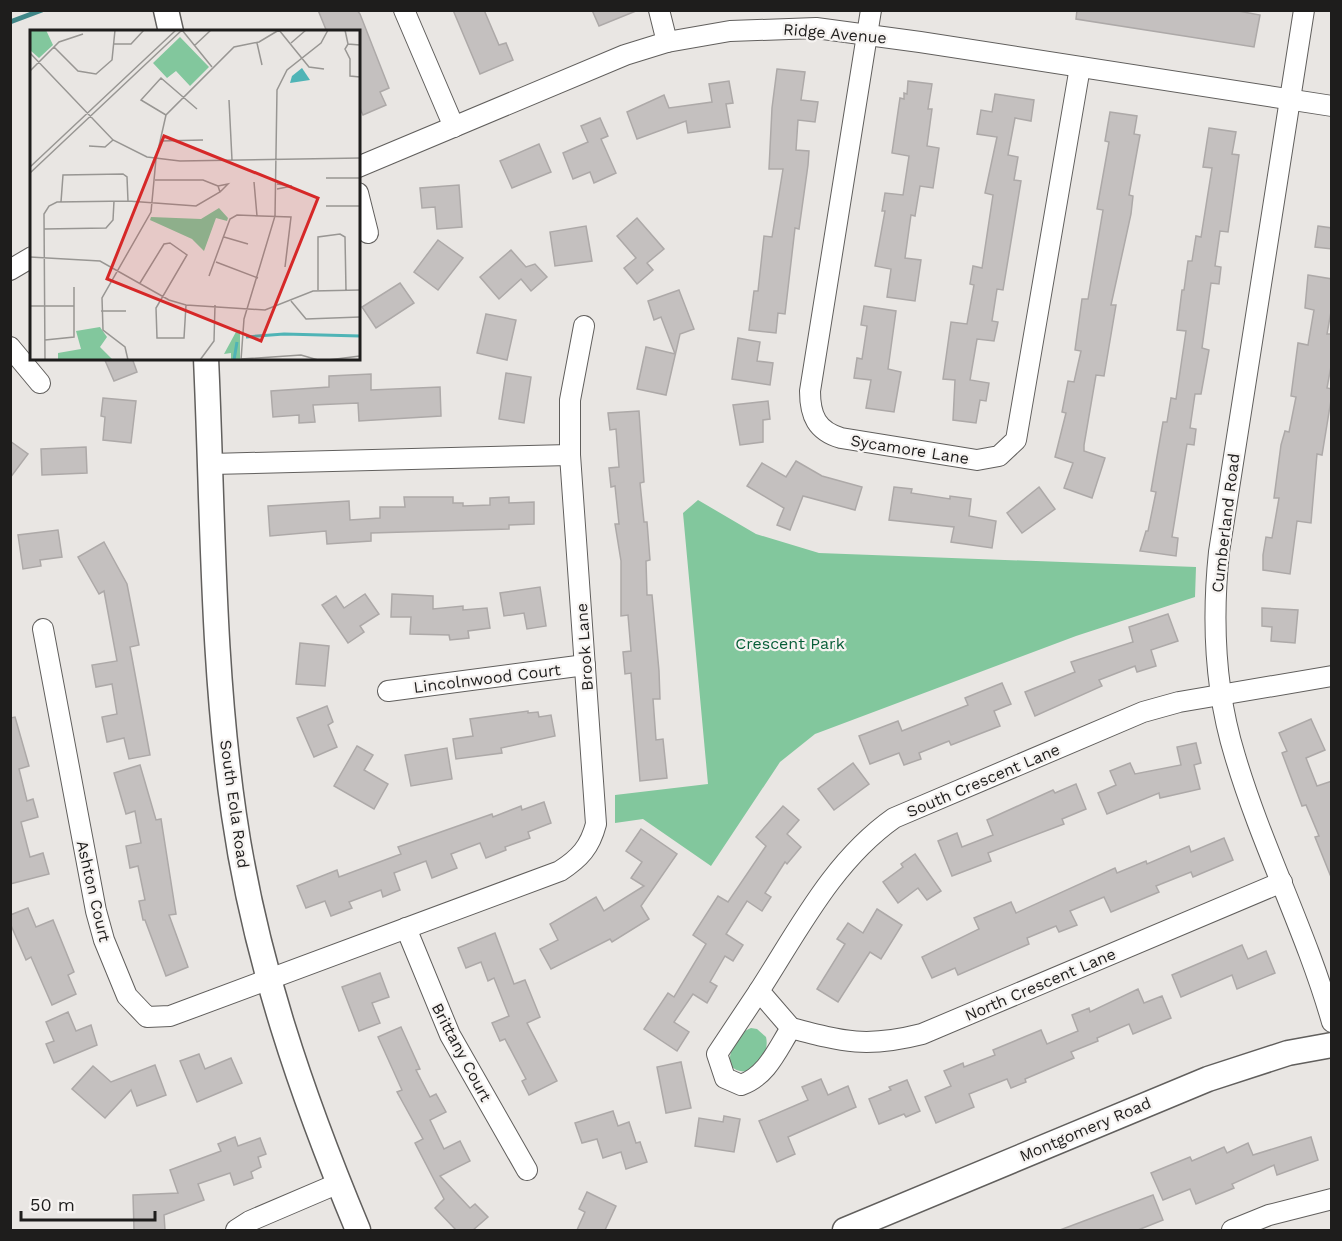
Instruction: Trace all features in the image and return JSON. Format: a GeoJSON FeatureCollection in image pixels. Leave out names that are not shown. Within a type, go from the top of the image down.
{"type":"FeatureCollection","features":[{"type":"Feature","properties":{"kind":"street"},"geometry":{"type":"LineString","coordinates":[[166,10],[171,30]]}},
{"type":"Feature","properties":{"kind":"street"},"geometry":{"type":"LineString","coordinates":[[404,10],[454,127]]}},
{"type":"Feature","properties":{"kind":"street"},"geometry":{"type":"LineString","coordinates":[[659,10],[667,42]]}},
{"type":"Feature","properties":{"kind":"street","name":"Sycamore Lane"},"geometry":{"type":"LineString","coordinates":[[871,10],[810,391],[812,415],[819,426],[828,434],[842,438],[977,460],[989,460],[1009,450],[1019,428],[1080,67]]}},
{"type":"Feature","properties":{"kind":"street","name":"Cumberland Road"},"geometry":{"type":"LineString","coordinates":[[1304,10],[1219,552],[1215,635],[1234,753],[1314,963],[1332,1022]]}},
{"type":"Feature","properties":{"kind":"street","name":"Ridge Avenue"},"geometry":{"type":"LineString","coordinates":[[360,166],[595,67],[667,42],[759,28],[816,28],[868,35],[1332,106]]}},
{"type":"Feature","properties":{"kind":"street"},"geometry":{"type":"LineString","coordinates":[[360,200],[368,233]]}},
{"type":"Feature","properties":{"kind":"street"},"geometry":{"type":"LineString","coordinates":[[10,270],[30,258]]}},
{"type":"Feature","properties":{"kind":"street","name":"Brook Lane"},"geometry":{"type":"LineString","coordinates":[[267,980],[560,871],[586,851],[592,841],[596,814],[570,455],[570,400],[584,326]]}},
{"type":"Feature","properties":{"kind":"street"},"geometry":{"type":"LineString","coordinates":[[10,347],[40,383]]}},
{"type":"Feature","properties":{"kind":"street","name":"South Eola Road"},"geometry":{"type":"LineString","coordinates":[[206,360],[227,763],[249,901],[267,980],[299,1082],[339,1183],[351,1228]]}},
{"type":"Feature","properties":{"kind":"street"},"geometry":{"type":"LineString","coordinates":[[211,464],[570,455]]}},
{"type":"Feature","properties":{"kind":"street","name":"Ashton Court"},"geometry":{"type":"LineString","coordinates":[[43,629],[96,911],[104,940],[127,996],[147,1017],[170,1016],[267,980]]}},
{"type":"Feature","properties":{"kind":"street","name":"Lincolnwood Court"},"geometry":{"type":"LineString","coordinates":[[388,691],[585,665]]}},
{"type":"Feature","properties":{"kind":"street","name":"South Crescent Lane"},"geometry":{"type":"LineString","coordinates":[[791,1028],[766,1069],[756,1080],[741,1085],[725,1078],[717,1054],[831,879],[865,841],[894,818],[1143,712],[1223,694],[1332,676]]}},
{"type":"Feature","properties":{"kind":"street","name":"North Crescent Lane"},"geometry":{"type":"LineString","coordinates":[[791,1028],[855,1043],[898,1040],[922,1034],[1282,882]]}},
{"type":"Feature","properties":{"kind":"street","name":"Brittany Court"},"geometry":{"type":"LineString","coordinates":[[406,928],[450,1035],[527,1170]]}},
{"type":"Feature","properties":{"kind":"street"},"geometry":{"type":"LineString","coordinates":[[759,991],[791,1028]]}},
{"type":"Feature","properties":{"kind":"street","name":"Montgomery Road"},"geometry":{"type":"LineString","coordinates":[[845,1230],[1208,1079],[1288,1053],[1332,1045]]}},
{"type":"Feature","properties":{"kind":"street"},"geometry":{"type":"LineString","coordinates":[[236,1230],[250,1221],[339,1183]]}},
{"type":"Feature","properties":{"kind":"street"},"geometry":{"type":"LineString","coordinates":[[1232,1230],[1269,1215],[1332,1199]]}},
{"type":"Feature","properties":{"kind":"green space","name":"Crescent Park"},"geometry":{"type":"Polygon","coordinates":[[[698,500],[756,534],[819,553],[1196,567],[1195,597],[1076,636],[815,734],[780,762],[711,866],[643,819],[615,823],[615,795],[708,784],[683,513],[698,500]]]}},
{"type":"Feature","properties":{"kind":"green space"},"geometry":{"type":"Polygon","coordinates":[[[751,1028],[757,1029],[766,1037],[765,1052],[762,1060],[751,1070],[737,1070],[730,1065],[732,1048],[738,1038],[751,1028]]]}},
{"type":"Feature","properties":{"kind":"building"},"geometry":{"type":"Polygon","coordinates":[[[318,10],[357,10],[389,88],[380,92],[386,105],[363,115],[360,108],[360,30],[326,30],[318,10]]]}},
{"type":"Feature","properties":{"kind":"building"},"geometry":{"type":"Polygon","coordinates":[[[453,10],[484,10],[499,45],[506,43],[513,60],[480,74],[453,10]]]}},
{"type":"Feature","properties":{"kind":"building"},"geometry":{"type":"Polygon","coordinates":[[[592,10],[636,10],[636,11],[599,26],[592,10]]]}},
{"type":"Feature","properties":{"kind":"building"},"geometry":{"type":"Polygon","coordinates":[[[1077,10],[1233,10],[1260,15],[1254,47],[1076,19],[1077,10]]]}},
{"type":"Feature","properties":{"kind":"building"},"geometry":{"type":"Polygon","coordinates":[[[777,69],[805,72],[801,100],[818,102],[815,122],[798,120],[796,150],[809,151],[808,165],[799,229],[795,228],[785,314],[778,313],[776,333],[749,330],[754,291],[758,291],[764,236],[772,237],[783,169],[769,169],[772,108],[777,69]]]}},
{"type":"Feature","properties":{"kind":"building"},"geometry":{"type":"Polygon","coordinates":[[[729,81],[733,103],[726,104],[730,127],[688,133],[686,121],[637,139],[627,112],[664,95],[669,108],[712,102],[709,84],[729,81]]]}},
{"type":"Feature","properties":{"kind":"building"},"geometry":{"type":"Polygon","coordinates":[[[908,81],[932,84],[928,109],[932,109],[927,146],[939,148],[933,188],[920,186],[915,216],[911,215],[905,258],[921,260],[915,301],[887,297],[891,269],[875,266],[885,211],[882,211],[885,193],[903,195],[909,156],[892,153],[900,98],[904,99],[904,93],[907,94],[908,81]]]}},
{"type":"Feature","properties":{"kind":"building"},"geometry":{"type":"Polygon","coordinates":[[[995,94],[1034,100],[1031,121],[1015,118],[1008,155],[1018,157],[1014,180],[1021,181],[1003,290],[997,289],[992,321],[998,322],[994,341],[977,339],[970,380],[989,383],[986,401],[980,400],[976,423],[953,420],[955,380],[943,379],[951,322],[967,324],[974,285],[970,284],[973,266],[982,268],[993,195],[985,193],[997,137],[977,134],[981,110],[992,112],[995,94]]]}},
{"type":"Feature","properties":{"kind":"building"},"geometry":{"type":"Polygon","coordinates":[[[1110,112],[1137,116],[1134,134],[1140,135],[1129,195],[1133,196],[1131,214],[1111,305],[1116,305],[1104,376],[1096,375],[1084,445],[1084,451],[1105,458],[1092,498],[1064,488],[1073,463],[1055,457],[1066,413],[1062,412],[1068,381],[1074,382],[1081,351],[1075,350],[1082,299],[1088,299],[1103,210],[1097,209],[1109,142],[1105,141],[1110,112]]]}},
{"type":"Feature","properties":{"kind":"building"},"geometry":{"type":"Polygon","coordinates":[[[600,118],[608,136],[601,139],[616,173],[594,183],[590,172],[573,179],[563,153],[588,142],[581,126],[600,118]]]}},
{"type":"Feature","properties":{"kind":"building"},"geometry":{"type":"Polygon","coordinates":[[[1209,128],[1236,132],[1232,154],[1239,155],[1228,232],[1220,231],[1215,266],[1221,267],[1219,284],[1211,283],[1202,348],[1209,350],[1201,394],[1195,394],[1190,428],[1196,429],[1194,445],[1187,444],[1172,537],[1178,538],[1176,556],[1140,551],[1146,531],[1148,531],[1156,492],[1151,491],[1163,422],[1167,422],[1171,398],[1176,399],[1186,331],[1177,330],[1182,290],[1184,290],[1188,261],[1192,261],[1196,236],[1201,237],[1212,168],[1203,167],[1209,128]]]}},
{"type":"Feature","properties":{"kind":"building"},"geometry":{"type":"Polygon","coordinates":[[[539,144],[551,172],[512,188],[500,161],[539,144]]]}},
{"type":"Feature","properties":{"kind":"building"},"geometry":{"type":"Polygon","coordinates":[[[459,185],[462,227],[437,229],[435,207],[422,208],[420,188],[459,185]]]}},
{"type":"Feature","properties":{"kind":"building"},"geometry":{"type":"Polygon","coordinates":[[[637,218],[664,249],[647,263],[653,270],[637,284],[624,268],[636,258],[617,236],[637,218]]]}},
{"type":"Feature","properties":{"kind":"building"},"geometry":{"type":"Polygon","coordinates":[[[586,226],[592,261],[555,266],[550,232],[586,226]]]}},
{"type":"Feature","properties":{"kind":"building"},"geometry":{"type":"Polygon","coordinates":[[[1318,226],[1332,228],[1332,249],[1315,247],[1318,226]]]}},
{"type":"Feature","properties":{"kind":"building"},"geometry":{"type":"Polygon","coordinates":[[[438,240],[463,258],[438,290],[414,272],[438,240]]]}},
{"type":"Feature","properties":{"kind":"building"},"geometry":{"type":"Polygon","coordinates":[[[511,250],[526,267],[535,264],[547,277],[531,291],[521,279],[499,299],[480,277],[511,250]]]}},
{"type":"Feature","properties":{"kind":"building"},"geometry":{"type":"Polygon","coordinates":[[[1308,275],[1332,279],[1332,306],[1327,334],[1332,334],[1332,361],[1327,388],[1332,389],[1332,394],[1322,455],[1317,454],[1311,523],[1297,521],[1290,574],[1263,570],[1263,555],[1266,537],[1272,538],[1279,498],[1274,498],[1281,445],[1285,431],[1289,432],[1296,397],[1291,396],[1298,343],[1308,345],[1314,310],[1305,308],[1308,275]]]}},
{"type":"Feature","properties":{"kind":"building"},"geometry":{"type":"Polygon","coordinates":[[[400,283],[414,303],[376,328],[362,307],[400,283]]]}},
{"type":"Feature","properties":{"kind":"building"},"geometry":{"type":"Polygon","coordinates":[[[679,290],[694,329],[680,334],[666,395],[637,389],[646,347],[675,354],[661,317],[654,320],[648,301],[679,290]]]}},
{"type":"Feature","properties":{"kind":"building"},"geometry":{"type":"Polygon","coordinates":[[[864,306],[896,311],[888,369],[901,372],[894,412],[866,408],[871,380],[854,378],[857,358],[862,359],[867,326],[861,325],[864,306]]]}},
{"type":"Feature","properties":{"kind":"building"},"geometry":{"type":"Polygon","coordinates":[[[486,314],[516,320],[507,360],[477,353],[486,314]]]}},
{"type":"Feature","properties":{"kind":"building"},"geometry":{"type":"Polygon","coordinates":[[[738,338],[760,342],[757,361],[773,363],[770,385],[732,379],[738,338]]]}},
{"type":"Feature","properties":{"kind":"building"},"geometry":{"type":"Polygon","coordinates":[[[105,360],[133,360],[137,372],[114,381],[105,360]]]}},
{"type":"Feature","properties":{"kind":"building"},"geometry":{"type":"Polygon","coordinates":[[[506,373],[531,377],[524,423],[499,419],[506,373]]]}},
{"type":"Feature","properties":{"kind":"building"},"geometry":{"type":"Polygon","coordinates":[[[371,374],[371,390],[440,387],[441,416],[359,421],[358,403],[313,405],[315,422],[299,423],[299,415],[273,417],[271,391],[329,387],[329,376],[371,374]]]}},
{"type":"Feature","properties":{"kind":"building"},"geometry":{"type":"Polygon","coordinates":[[[103,398],[136,401],[131,443],[103,440],[105,417],[101,416],[103,398]]]}},
{"type":"Feature","properties":{"kind":"building"},"geometry":{"type":"Polygon","coordinates":[[[768,401],[770,419],[763,420],[763,442],[740,445],[733,405],[768,401]]]}},
{"type":"Feature","properties":{"kind":"building"},"geometry":{"type":"Polygon","coordinates":[[[639,411],[644,482],[640,483],[644,522],[647,522],[650,560],[646,561],[647,595],[652,595],[659,671],[660,699],[653,699],[656,740],[663,739],[667,778],[640,781],[631,673],[625,674],[623,652],[631,651],[628,615],[621,616],[621,561],[615,524],[619,524],[615,486],[611,487],[609,468],[619,467],[616,429],[610,430],[608,413],[639,411]]]}},
{"type":"Feature","properties":{"kind":"building"},"geometry":{"type":"Polygon","coordinates":[[[10,441],[28,454],[10,478],[10,441]]]}},
{"type":"Feature","properties":{"kind":"building"},"geometry":{"type":"Polygon","coordinates":[[[86,447],[87,473],[42,475],[41,449],[86,447]]]}},
{"type":"Feature","properties":{"kind":"building"},"geometry":{"type":"Polygon","coordinates":[[[796,461],[822,476],[862,487],[855,510],[803,496],[790,530],[777,525],[784,508],[747,486],[762,463],[786,477],[796,461]]]}},
{"type":"Feature","properties":{"kind":"building"},"geometry":{"type":"Polygon","coordinates":[[[894,487],[912,489],[911,493],[950,499],[950,496],[971,499],[969,516],[996,521],[992,548],[951,542],[954,527],[889,520],[894,487]]]}},
{"type":"Feature","properties":{"kind":"building"},"geometry":{"type":"Polygon","coordinates":[[[1039,487],[1055,509],[1022,533],[1007,513],[1039,487]]]}},
{"type":"Feature","properties":{"kind":"building"},"geometry":{"type":"Polygon","coordinates":[[[404,497],[453,497],[453,503],[463,503],[463,506],[490,505],[490,498],[509,497],[509,503],[534,502],[534,524],[509,525],[509,529],[371,533],[371,541],[327,544],[326,531],[270,536],[268,506],[349,501],[350,520],[380,518],[380,507],[405,507],[404,497]]]}},
{"type":"Feature","properties":{"kind":"building"},"geometry":{"type":"Polygon","coordinates":[[[58,530],[62,557],[40,560],[41,566],[23,569],[18,535],[58,530]]]}},
{"type":"Feature","properties":{"kind":"building"},"geometry":{"type":"Polygon","coordinates":[[[104,542],[127,584],[139,645],[130,647],[150,755],[129,759],[124,738],[107,742],[102,717],[117,714],[112,684],[96,687],[92,665],[117,661],[104,591],[99,594],[78,557],[104,542]]]}},
{"type":"Feature","properties":{"kind":"building"},"geometry":{"type":"Polygon","coordinates":[[[540,587],[546,626],[527,629],[524,613],[504,616],[500,593],[540,587]]]}},
{"type":"Feature","properties":{"kind":"building"},"geometry":{"type":"Polygon","coordinates":[[[365,594],[379,614],[360,626],[364,632],[348,643],[322,605],[336,596],[344,608],[365,594]]]}},
{"type":"Feature","properties":{"kind":"building"},"geometry":{"type":"Polygon","coordinates":[[[392,594],[433,596],[433,609],[463,606],[463,610],[487,608],[490,628],[468,631],[469,638],[450,640],[449,635],[410,634],[411,617],[391,617],[392,594]]]}},
{"type":"Feature","properties":{"kind":"building"},"geometry":{"type":"Polygon","coordinates":[[[1262,608],[1298,610],[1295,643],[1271,641],[1272,627],[1262,626],[1262,608]]]}},
{"type":"Feature","properties":{"kind":"building"},"geometry":{"type":"Polygon","coordinates":[[[1168,614],[1178,641],[1151,650],[1156,666],[1137,672],[1135,666],[1099,680],[1102,686],[1035,716],[1025,692],[1075,672],[1071,662],[1133,642],[1129,627],[1168,614]]]}},
{"type":"Feature","properties":{"kind":"building"},"geometry":{"type":"Polygon","coordinates":[[[300,643],[329,646],[325,686],[296,684],[300,643]]]}},
{"type":"Feature","properties":{"kind":"building"},"geometry":{"type":"Polygon","coordinates":[[[1002,683],[1011,704],[994,711],[1000,726],[951,745],[949,741],[919,753],[921,759],[904,765],[899,753],[870,764],[859,736],[898,721],[902,731],[968,705],[965,698],[1002,683]]]}},
{"type":"Feature","properties":{"kind":"building"},"geometry":{"type":"Polygon","coordinates":[[[327,706],[333,722],[328,725],[337,747],[314,757],[297,718],[327,706]]]}},
{"type":"Feature","properties":{"kind":"building"},"geometry":{"type":"Polygon","coordinates":[[[528,711],[528,713],[538,712],[539,717],[551,715],[555,736],[501,748],[502,753],[456,759],[453,739],[473,736],[470,719],[528,711]]]}},
{"type":"Feature","properties":{"kind":"building"},"geometry":{"type":"Polygon","coordinates":[[[15,717],[29,766],[19,769],[27,801],[33,799],[38,817],[21,822],[30,857],[43,853],[49,874],[10,884],[10,718],[15,717]]]}},
{"type":"Feature","properties":{"kind":"building"},"geometry":{"type":"Polygon","coordinates":[[[1311,719],[1325,750],[1306,758],[1317,786],[1332,781],[1331,877],[1315,837],[1319,836],[1306,805],[1302,806],[1282,753],[1287,751],[1279,733],[1311,719]]]}},
{"type":"Feature","properties":{"kind":"building"},"geometry":{"type":"Polygon","coordinates":[[[1196,743],[1201,763],[1194,765],[1200,789],[1160,798],[1159,793],[1107,814],[1098,793],[1116,785],[1110,771],[1130,763],[1135,774],[1181,765],[1177,747],[1196,743]]]}},
{"type":"Feature","properties":{"kind":"building"},"geometry":{"type":"Polygon","coordinates":[[[357,746],[373,755],[364,770],[388,784],[374,809],[334,786],[357,746]]]}},
{"type":"Feature","properties":{"kind":"building"},"geometry":{"type":"Polygon","coordinates":[[[447,748],[452,779],[411,786],[405,755],[447,748]]]}},
{"type":"Feature","properties":{"kind":"building"},"geometry":{"type":"Polygon","coordinates":[[[853,763],[869,784],[834,810],[818,789],[853,763]]]}},
{"type":"Feature","properties":{"kind":"building"},"geometry":{"type":"Polygon","coordinates":[[[140,765],[156,820],[161,819],[176,914],[169,915],[188,967],[166,976],[145,920],[143,920],[139,901],[145,900],[138,866],[130,868],[126,846],[141,843],[135,811],[126,814],[114,773],[140,765]]]}},
{"type":"Feature","properties":{"kind":"building"},"geometry":{"type":"Polygon","coordinates":[[[1076,784],[1086,809],[1062,819],[1064,824],[988,853],[991,861],[952,876],[938,841],[957,833],[962,847],[993,835],[987,820],[1053,790],[1055,793],[1076,784]]]}},
{"type":"Feature","properties":{"kind":"building"},"geometry":{"type":"Polygon","coordinates":[[[544,802],[551,823],[528,832],[530,838],[505,847],[506,850],[486,858],[480,843],[451,854],[457,868],[432,878],[426,861],[394,873],[400,890],[383,897],[381,890],[349,902],[352,908],[331,916],[325,901],[306,908],[297,886],[337,870],[339,877],[401,854],[398,847],[492,814],[493,817],[521,806],[522,810],[544,802]]]}},
{"type":"Feature","properties":{"kind":"building"},"geometry":{"type":"Polygon","coordinates":[[[783,806],[799,820],[787,834],[801,847],[787,864],[785,862],[765,893],[771,897],[762,911],[747,901],[726,934],[743,945],[733,961],[725,956],[710,982],[717,986],[707,1003],[693,994],[674,1022],[689,1032],[677,1051],[644,1029],[668,993],[674,997],[706,944],[693,935],[718,896],[728,902],[766,846],[756,837],[783,806]]]}},
{"type":"Feature","properties":{"kind":"building"},"geometry":{"type":"Polygon","coordinates":[[[641,829],[677,854],[641,906],[649,919],[612,942],[610,939],[551,969],[540,949],[558,940],[550,924],[596,897],[604,911],[644,886],[631,878],[642,862],[626,851],[641,829]]]}},
{"type":"Feature","properties":{"kind":"building"},"geometry":{"type":"Polygon","coordinates":[[[1224,838],[1233,860],[1193,877],[1191,872],[1156,886],[1159,892],[1111,912],[1104,897],[1070,911],[1077,925],[1059,932],[1056,926],[1027,938],[1029,944],[958,975],[955,968],[932,978],[922,957],[979,929],[974,918],[1011,902],[1016,913],[1115,868],[1117,873],[1146,861],[1147,864],[1189,846],[1191,852],[1224,838]]]}},
{"type":"Feature","properties":{"kind":"building"},"geometry":{"type":"Polygon","coordinates":[[[915,854],[941,891],[927,900],[918,888],[898,903],[883,882],[903,867],[901,864],[915,854]]]}},
{"type":"Feature","properties":{"kind":"building"},"geometry":{"type":"Polygon","coordinates":[[[28,908],[36,927],[53,920],[74,972],[68,975],[76,994],[52,1005],[31,957],[26,960],[10,923],[10,915],[28,908]]]}},
{"type":"Feature","properties":{"kind":"building"},"geometry":{"type":"Polygon","coordinates":[[[877,909],[902,925],[881,959],[870,952],[838,1002],[817,989],[845,944],[837,939],[848,923],[863,933],[877,909]]]}},
{"type":"Feature","properties":{"kind":"building"},"geometry":{"type":"Polygon","coordinates":[[[495,933],[514,984],[525,980],[540,1017],[527,1023],[557,1081],[529,1095],[522,1081],[526,1079],[505,1039],[500,1041],[492,1023],[509,1016],[494,978],[488,981],[481,962],[466,968],[458,948],[495,933]]]}},
{"type":"Feature","properties":{"kind":"building"},"geometry":{"type":"Polygon","coordinates":[[[1242,945],[1248,959],[1266,951],[1275,973],[1237,989],[1232,975],[1181,997],[1172,975],[1242,945]]]}},
{"type":"Feature","properties":{"kind":"building"},"geometry":{"type":"Polygon","coordinates":[[[380,973],[389,997],[372,1003],[380,1023],[359,1031],[342,987],[380,973]]]}},
{"type":"Feature","properties":{"kind":"building"},"geometry":{"type":"Polygon","coordinates":[[[1138,989],[1144,1003],[1162,996],[1171,1018],[1133,1034],[1129,1024],[1097,1038],[1098,1041],[1071,1052],[1074,1058],[1025,1079],[1026,1082],[1011,1088],[1007,1079],[969,1094],[974,1107],[936,1123],[925,1097],[951,1086],[944,1071],[963,1063],[964,1067],[995,1055],[993,1050],[1041,1030],[1047,1044],[1078,1031],[1072,1015],[1089,1008],[1090,1012],[1138,989]]]}},
{"type":"Feature","properties":{"kind":"building"},"geometry":{"type":"Polygon","coordinates":[[[68,1012],[76,1031],[91,1025],[97,1045],[54,1063],[46,1044],[54,1041],[46,1022],[68,1012]]]}},
{"type":"Feature","properties":{"kind":"building"},"geometry":{"type":"Polygon","coordinates":[[[401,1027],[420,1069],[416,1070],[430,1097],[436,1094],[446,1112],[430,1120],[444,1149],[460,1141],[470,1161],[440,1176],[470,1208],[475,1204],[488,1217],[473,1230],[456,1230],[435,1208],[444,1199],[415,1143],[423,1139],[397,1092],[402,1090],[378,1037],[401,1027]]]}},
{"type":"Feature","properties":{"kind":"building"},"geometry":{"type":"Polygon","coordinates":[[[199,1054],[205,1069],[231,1058],[242,1083],[197,1102],[180,1061],[199,1054]]]}},
{"type":"Feature","properties":{"kind":"building"},"geometry":{"type":"Polygon","coordinates":[[[681,1062],[691,1108],[666,1113],[657,1067],[681,1062]]]}},
{"type":"Feature","properties":{"kind":"building"},"geometry":{"type":"Polygon","coordinates":[[[155,1065],[166,1095],[137,1106],[131,1090],[105,1118],[72,1089],[93,1066],[111,1082],[155,1065]]]}},
{"type":"Feature","properties":{"kind":"building"},"geometry":{"type":"Polygon","coordinates":[[[821,1079],[828,1095],[848,1086],[856,1107],[788,1137],[795,1154],[777,1162],[759,1121],[808,1100],[802,1087],[821,1079]]]}},
{"type":"Feature","properties":{"kind":"building"},"geometry":{"type":"Polygon","coordinates":[[[907,1080],[920,1111],[906,1117],[904,1114],[879,1124],[869,1099],[907,1080]]]}},
{"type":"Feature","properties":{"kind":"building"},"geometry":{"type":"Polygon","coordinates":[[[613,1111],[618,1126],[629,1122],[636,1143],[640,1142],[647,1162],[626,1169],[621,1152],[603,1158],[597,1139],[582,1143],[575,1123],[613,1111]]]}},
{"type":"Feature","properties":{"kind":"building"},"geometry":{"type":"Polygon","coordinates":[[[724,1116],[740,1119],[734,1152],[695,1146],[699,1118],[723,1122],[724,1116]]]}},
{"type":"Feature","properties":{"kind":"building"},"geometry":{"type":"Polygon","coordinates":[[[235,1137],[238,1146],[260,1138],[266,1154],[258,1157],[261,1167],[251,1172],[253,1178],[234,1185],[230,1173],[198,1184],[204,1200],[164,1215],[165,1230],[134,1230],[133,1195],[178,1193],[170,1170],[221,1151],[218,1144],[235,1137]]]}},
{"type":"Feature","properties":{"kind":"building"},"geometry":{"type":"Polygon","coordinates":[[[1311,1137],[1318,1160],[1277,1175],[1274,1165],[1232,1184],[1234,1188],[1196,1204],[1190,1189],[1163,1200],[1151,1173],[1190,1157],[1192,1161],[1224,1147],[1227,1153],[1248,1143],[1253,1155],[1311,1137]]]}},
{"type":"Feature","properties":{"kind":"building"},"geometry":{"type":"Polygon","coordinates":[[[587,1192],[616,1206],[605,1230],[577,1230],[585,1212],[579,1209],[587,1192]]]}},
{"type":"Feature","properties":{"kind":"building"},"geometry":{"type":"Polygon","coordinates":[[[1153,1195],[1163,1220],[1138,1230],[1060,1230],[1153,1195]]]}},
{"type":"Feature","properties":{"kind":"waterway"},"geometry":{"type":"LineString","coordinates":[[10,22],[42,10]]}}]}
